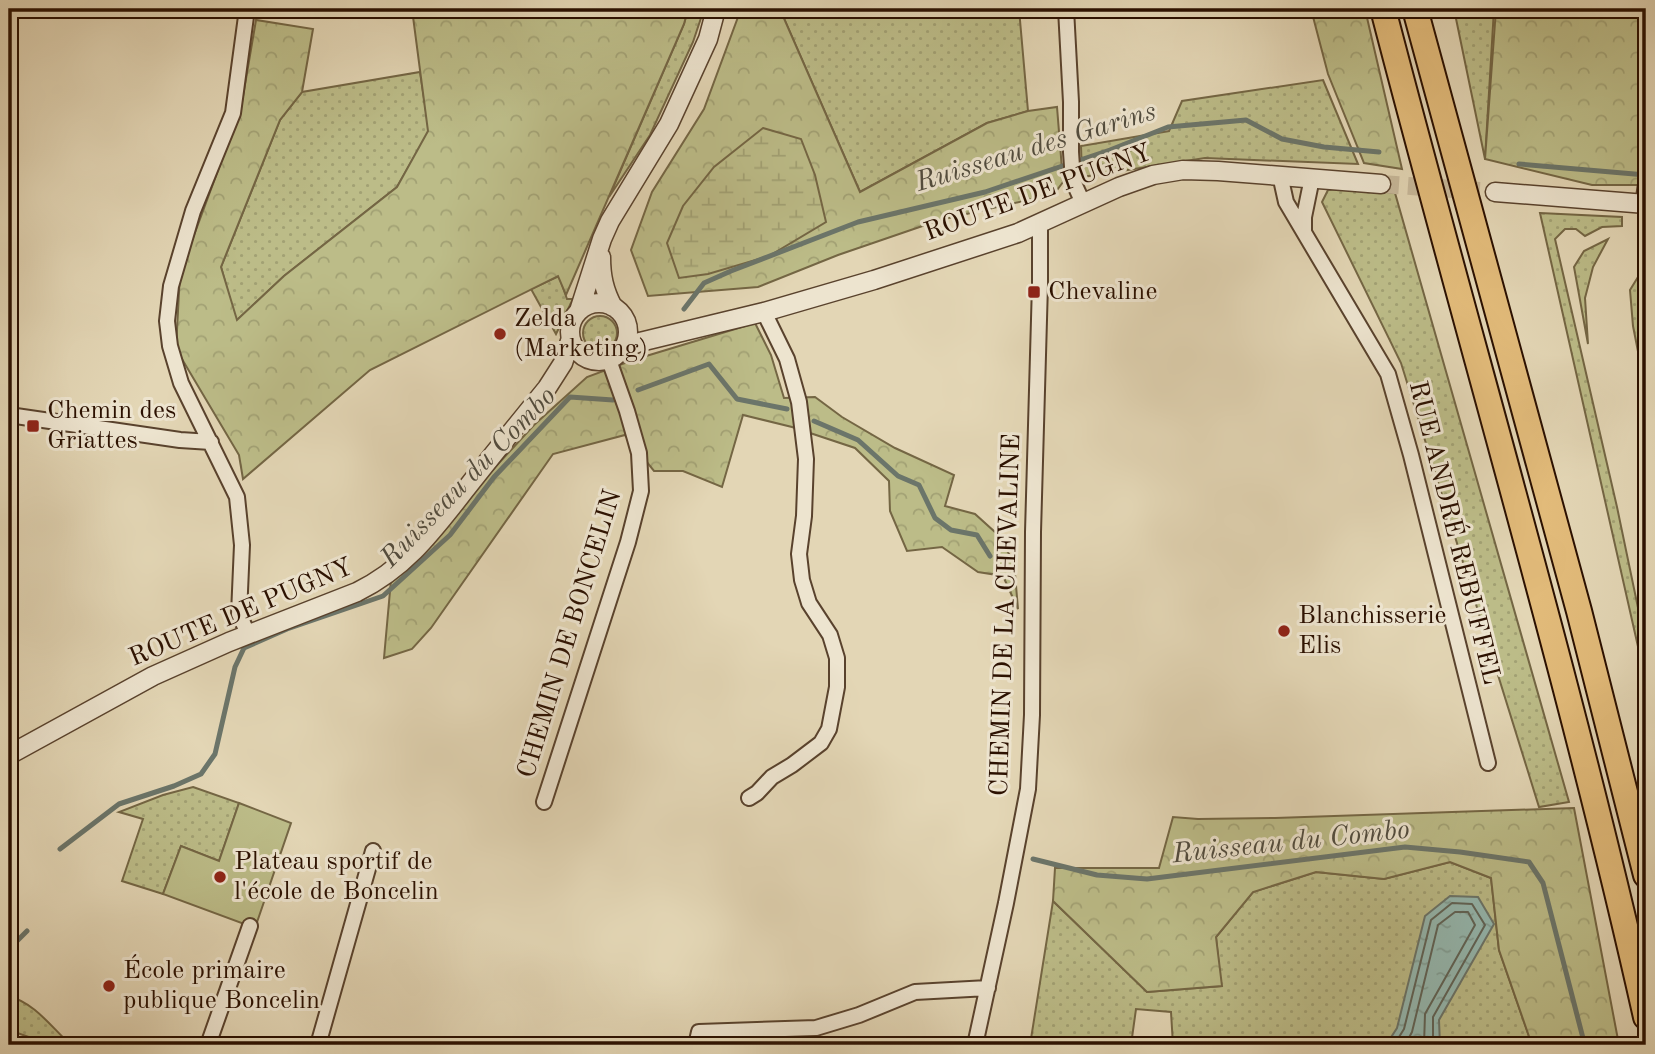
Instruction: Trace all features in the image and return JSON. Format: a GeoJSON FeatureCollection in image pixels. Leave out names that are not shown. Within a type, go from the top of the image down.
{"type":"FeatureCollection","features":[{"type":"Feature","properties":{"kind":"highway"},"geometry":{"type":"LineString","coordinates":[[1383,9],[1615,877],[1646,1017]]}},
{"type":"Feature","properties":{"kind":"highway"},"geometry":{"type":"LineString","coordinates":[[1415,9],[1579,611],[1646,875]]}},
{"type":"Feature","properties":{"kind":"street"},"geometry":{"type":"LineString","coordinates":[[247,9],[233,113],[193,211],[173,277],[167,321],[170,346],[181,383],[237,497],[242,545],[239,614],[248,634]]}},
{"type":"Feature","properties":{"kind":"street"},"geometry":{"type":"LineString","coordinates":[[579,310],[601,239],[669,124],[703,51],[716,9]]}},
{"type":"Feature","properties":{"kind":"street"},"geometry":{"type":"LineString","coordinates":[[1066,9],[1073,181],[1083,203]]}},
{"type":"Feature","properties":{"kind":"street","name":"ROUTE DE PUGNY"},"geometry":{"type":"LineString","coordinates":[[547,388],[580,367],[640,342],[764,312],[874,280],[1018,233],[1119,187],[1153,176],[1183,170],[1381,184]]}},
{"type":"Feature","properties":{"kind":"street","name":"RUE ANDRÉ REBUFFEL"},"geometry":{"type":"LineString","coordinates":[[1282,175],[1286,202],[1388,374],[1411,455],[1488,763]]}},
{"type":"Feature","properties":{"kind":"street"},"geometry":{"type":"LineString","coordinates":[[1304,232],[1304,217],[1312,178]]}},
{"type":"Feature","properties":{"kind":"street"},"geometry":{"type":"LineString","coordinates":[[1494,192],[1645,204],[1646,184]]}},
{"type":"Feature","properties":{"kind":"street","name":"CHEMIN DE LA CHEVALINE"},"geometry":{"type":"LineString","coordinates":[[975,1045],[1028,789],[1032,715],[1040,224]]}},
{"type":"Feature","properties":{"kind":"street"},"geometry":{"type":"LineString","coordinates":[[601,239],[603,285],[613,307]]}},
{"type":"Feature","properties":{"kind":"street"},"geometry":{"type":"LineString","coordinates":[[593,303],[613,307],[626,320],[626,344],[608,357],[587,359],[577,352],[570,341],[570,324],[573,317],[579,310],[593,303]]}},
{"type":"Feature","properties":{"kind":"street"},"geometry":{"type":"LineString","coordinates":[[749,798],[772,777],[821,743],[829,729],[838,687],[837,658],[830,635],[809,603],[802,580],[799,554],[804,516],[806,459],[799,401],[787,359],[764,312]]}},
{"type":"Feature","properties":{"kind":"street","name":"ROUTE DE PUGNY"},"geometry":{"type":"LineString","coordinates":[[626,320],[654,331],[679,332]]}},
{"type":"Feature","properties":{"kind":"street","name":"ROUTE DE PUGNY"},"geometry":{"type":"LineString","coordinates":[[9,755],[153,676],[248,634],[358,592],[397,568],[428,537],[547,388],[563,363],[570,341]]}},
{"type":"Feature","properties":{"kind":"street","name":"CHEMIN DE BONCELIN"},"geometry":{"type":"LineString","coordinates":[[544,802],[628,542],[641,491],[639,453],[608,357]]}},
{"type":"Feature","properties":{"kind":"street"},"geometry":{"type":"LineString","coordinates":[[9,415],[180,440],[211,442]]}},
{"type":"Feature","properties":{"kind":"street"},"geometry":{"type":"LineString","coordinates":[[318,1045],[373,851]]}},
{"type":"Feature","properties":{"kind":"street"},"geometry":{"type":"LineString","coordinates":[[208,1045],[250,926]]}},
{"type":"Feature","properties":{"kind":"street"},"geometry":{"type":"LineString","coordinates":[[696,1045],[699,1032],[816,1028],[859,1015],[915,992],[988,988]]}},
{"type":"Feature","properties":{"kind":"green space"},"geometry":{"type":"Polygon","coordinates":[[[412,9],[688,9],[684,24],[566,295],[558,276],[370,370],[243,479],[239,455],[176,349],[180,273],[241,108],[256,20],[313,29],[302,92],[280,120],[221,267],[237,320],[284,276],[397,187],[428,131],[412,9]]]}},
{"type":"Feature","properties":{"kind":"green space"},"geometry":{"type":"Polygon","coordinates":[[[688,9],[704,9],[693,42],[650,135],[609,197],[684,24],[688,9]]]}},
{"type":"Feature","properties":{"kind":"green space"},"geometry":{"type":"Polygon","coordinates":[[[741,9],[868,9],[782,14],[860,192],[987,123],[1028,111],[1057,107],[1063,182],[1054,194],[940,220],[838,255],[758,287],[648,296],[631,250],[652,192],[704,109],[741,9]]]}},
{"type":"Feature","properties":{"kind":"green space"},"geometry":{"type":"Polygon","coordinates":[[[868,9],[1019,9],[1028,111],[987,123],[860,192],[782,14],[868,9]]]}},
{"type":"Feature","properties":{"kind":"green space"},"geometry":{"type":"Polygon","coordinates":[[[1311,9],[1365,9],[1402,169],[1364,163],[1328,74],[1311,9]]]}},
{"type":"Feature","properties":{"kind":"green space"},"geometry":{"type":"Polygon","coordinates":[[[1454,9],[1494,9],[1485,159],[1454,9]]]}},
{"type":"Feature","properties":{"kind":"green space"},"geometry":{"type":"Polygon","coordinates":[[[1496,9],[1646,9],[1646,185],[1592,185],[1485,159],[1496,9]]]}},
{"type":"Feature","properties":{"kind":"green space"},"geometry":{"type":"Polygon","coordinates":[[[420,72],[429,131],[397,187],[284,276],[236,321],[221,267],[280,120],[302,92],[420,72]]]}},
{"type":"Feature","properties":{"kind":"green space"},"geometry":{"type":"Polygon","coordinates":[[[1323,80],[1358,164],[1205,158],[1082,177],[1081,146],[1169,131],[1182,101],[1323,80]]]}},
{"type":"Feature","properties":{"kind":"green space"},"geometry":{"type":"Polygon","coordinates":[[[763,128],[801,139],[815,175],[826,222],[769,256],[708,274],[679,278],[667,243],[683,206],[714,167],[763,128]]]}},
{"type":"Feature","properties":{"kind":"green space"},"geometry":{"type":"Polygon","coordinates":[[[1347,188],[1395,193],[1569,802],[1539,807],[1401,363],[1322,202],[1328,190],[1347,188]]]}},
{"type":"Feature","properties":{"kind":"green space"},"geometry":{"type":"Polygon","coordinates":[[[1540,213],[1622,217],[1622,226],[1602,227],[1585,236],[1576,229],[1565,229],[1555,239],[1646,646],[1646,682],[1540,213]]]}},
{"type":"Feature","properties":{"kind":"green space"},"geometry":{"type":"Polygon","coordinates":[[[1608,239],[1593,267],[1585,298],[1588,344],[1574,267],[1584,251],[1608,239]]]}},
{"type":"Feature","properties":{"kind":"green space"},"geometry":{"type":"Polygon","coordinates":[[[1646,264],[1646,392],[1633,326],[1630,290],[1646,264]]]}},
{"type":"Feature","properties":{"kind":"green space"},"geometry":{"type":"Polygon","coordinates":[[[559,276],[567,299],[573,299],[556,334],[531,289],[559,276]]]}},
{"type":"Feature","properties":{"kind":"green space"},"geometry":{"type":"Polygon","coordinates":[[[600,316],[612,321],[617,333],[612,345],[600,350],[588,345],[583,333],[588,321],[600,316]]]}},
{"type":"Feature","properties":{"kind":"green space"},"geometry":{"type":"Polygon","coordinates":[[[755,323],[771,355],[784,398],[815,397],[842,417],[895,448],[954,475],[945,506],[975,514],[996,533],[1014,562],[1018,609],[1003,576],[978,572],[942,547],[907,551],[890,511],[889,481],[855,448],[792,427],[743,415],[722,487],[683,471],[654,471],[625,435],[553,454],[431,628],[412,649],[384,658],[391,580],[534,425],[587,377],[633,360],[755,323]]]}},
{"type":"Feature","properties":{"kind":"green space"},"geometry":{"type":"Polygon","coordinates":[[[193,787],[239,803],[219,861],[181,846],[163,894],[122,881],[143,819],[119,812],[193,787]]]}},
{"type":"Feature","properties":{"kind":"green space","name":"Plateau sportif de l'école de Boncelin"},"geometry":{"type":"Polygon","coordinates":[[[239,803],[291,823],[255,928],[163,894],[181,846],[219,861],[239,803]]]}},
{"type":"Feature","properties":{"kind":"green space"},"geometry":{"type":"Polygon","coordinates":[[[1574,808],[1619,1045],[1532,1045],[1499,950],[1491,878],[1450,862],[1384,879],[1316,872],[1253,892],[1216,937],[1222,986],[1147,992],[1053,901],[1055,868],[1159,868],[1173,817],[1275,818],[1574,808]]]}},
{"type":"Feature","properties":{"kind":"green space"},"geometry":{"type":"Polygon","coordinates":[[[1450,862],[1491,878],[1499,950],[1532,1045],[1173,1045],[1171,1012],[1136,1009],[1131,1045],[1030,1045],[1053,901],[1147,992],[1221,986],[1216,937],[1253,892],[1316,872],[1384,879],[1450,862]]]}},
{"type":"Feature","properties":{"kind":"green space"},"geometry":{"type":"Polygon","coordinates":[[[9,996],[35,1010],[71,1045],[51,1045],[9,1030],[9,996]]]}},
{"type":"Feature","properties":{"kind":"water"},"geometry":{"type":"Polygon","coordinates":[[[1450,896],[1478,897],[1494,924],[1439,1020],[1440,1045],[1386,1045],[1397,1028],[1425,916],[1450,896]]]}},
{"type":"Feature","properties":{"kind":"waterway","name":"Ruisseau des Garins"},"geometry":{"type":"LineString","coordinates":[[684,309],[704,283],[858,222],[985,192],[1110,150],[1168,127],[1246,120],[1282,139],[1324,147],[1379,152]]}},
{"type":"Feature","properties":{"kind":"waterway","name":"Ruisseau des Garins"},"geometry":{"type":"LineString","coordinates":[[1519,164],[1646,175]]}},
{"type":"Feature","properties":{"kind":"waterway","name":"Ruisseau du Combo"},"geometry":{"type":"LineString","coordinates":[[638,390],[709,364],[737,399],[787,409]]}},
{"type":"Feature","properties":{"kind":"waterway","name":"Ruisseau du Combo"},"geometry":{"type":"LineString","coordinates":[[60,849],[119,804],[201,774],[215,754],[235,667],[244,648],[287,629],[383,596],[450,535],[494,477],[570,397],[613,400]]}},
{"type":"Feature","properties":{"kind":"waterway","name":"Ruisseau du Combo"},"geometry":{"type":"LineString","coordinates":[[814,421],[858,440],[898,476],[919,485],[935,518],[951,530],[977,535],[990,556]]}},
{"type":"Feature","properties":{"kind":"waterway","name":"Ruisseau du Combo"},"geometry":{"type":"LineString","coordinates":[[1033,859],[1097,875],[1147,879],[1405,847],[1529,862],[1543,883],[1584,1042],[1587,1045]]}},
{"type":"Feature","properties":{"kind":"waterway"},"geometry":{"type":"LineString","coordinates":[[9,949],[27,931]]}},
{"type":"Feature","properties":{"kind":"tunnel"},"geometry":{"type":"LineString","coordinates":[[1381,184],[1495,192]]}},
{"type":"Feature","properties":{"kind":"place","name":"Chevaline"},"geometry":{"type":"Point","coordinates":[1034,292]}},
{"type":"Feature","properties":{"kind":"place","name":"Zelda (Marketing)"},"geometry":{"type":"Point","coordinates":[500,334]}},
{"type":"Feature","properties":{"kind":"place","name":"Chemin des Griattes"},"geometry":{"type":"Point","coordinates":[33,426]}},
{"type":"Feature","properties":{"kind":"place","name":"Blanchisserie Elis"},"geometry":{"type":"Point","coordinates":[1284,631]}},
{"type":"Feature","properties":{"kind":"place","name":"Plateau sportif de l'école de Boncelin"},"geometry":{"type":"Point","coordinates":[220,877]}},
{"type":"Feature","properties":{"kind":"place","name":"École primaire publique Boncelin"},"geometry":{"type":"Point","coordinates":[109,986]}}]}
